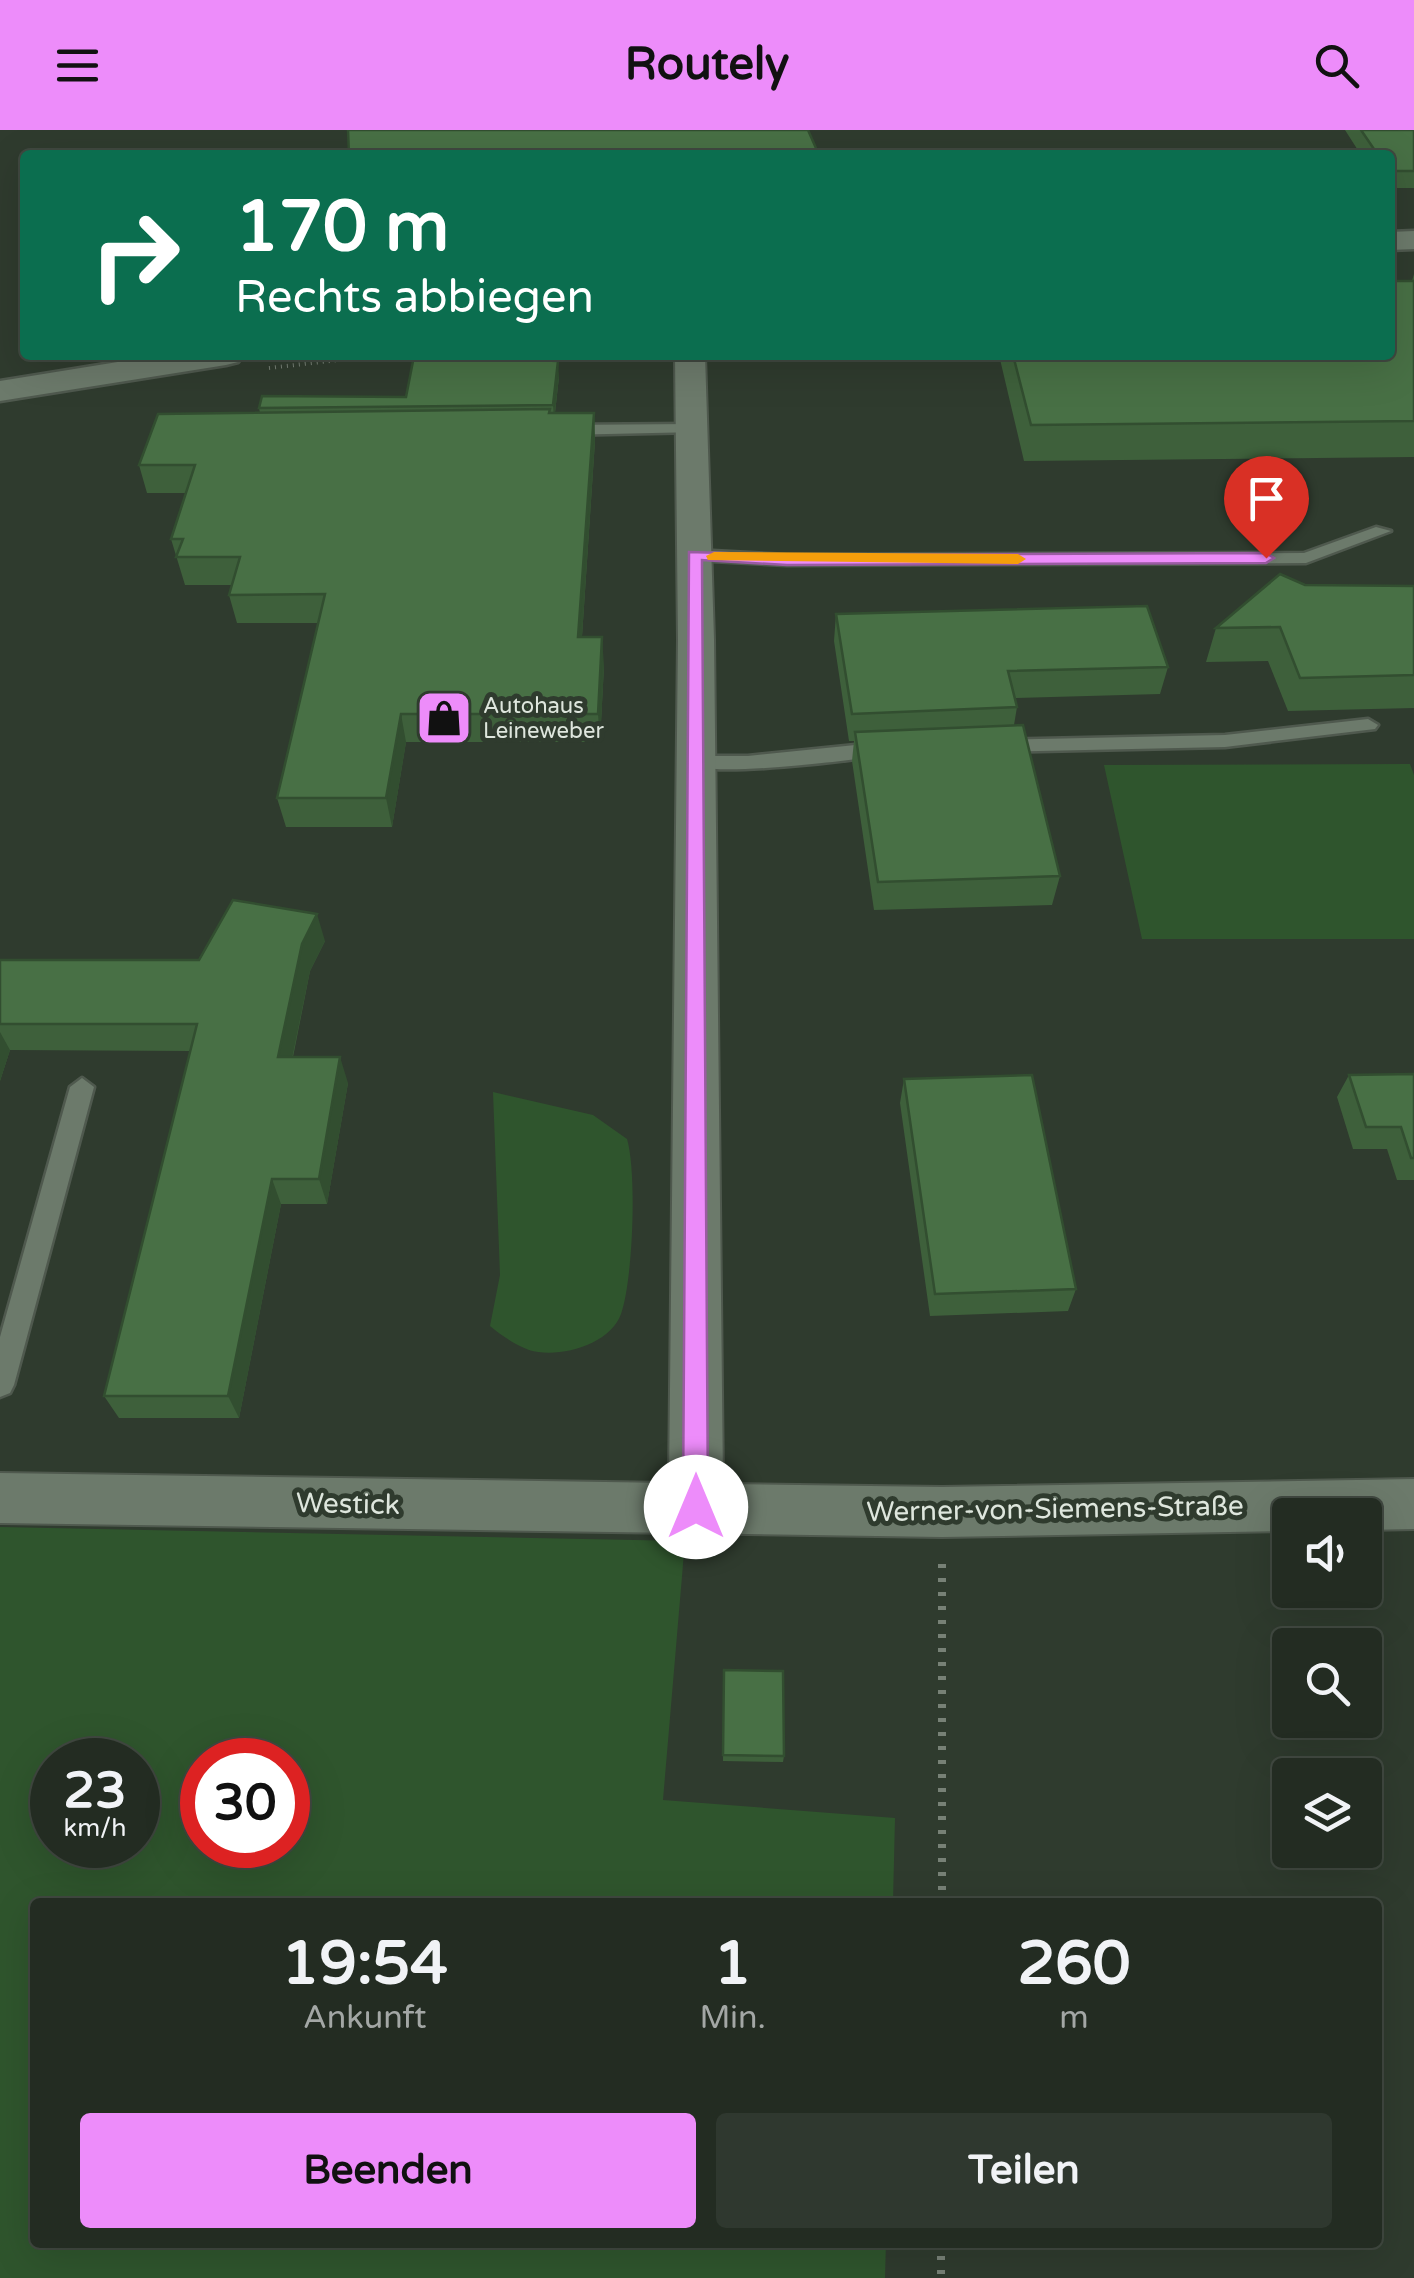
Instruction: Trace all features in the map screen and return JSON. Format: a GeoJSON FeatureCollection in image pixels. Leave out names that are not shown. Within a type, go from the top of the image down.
{"type":"FeatureCollection","features":[{"type":"Feature","properties":{"kind":"main road"},"geometry":{"type":"LineString","coordinates":[[0,391],[195,360]]}},
{"type":"Feature","properties":{"kind":"street"},"geometry":{"type":"LineString","coordinates":[[690,360],[696,763],[696,1507]]}},
{"type":"Feature","properties":{"kind":"street","name":"Westick"},"geometry":{"type":"LineString","coordinates":[[0,1498],[696,1507]]}},
{"type":"Feature","properties":{"kind":"street","name":"Werner-von-Siemens-Straße"},"geometry":{"type":"LineString","coordinates":[[696,1507],[942,1512],[1414,1504]]}},
{"type":"Feature","properties":{"kind":"lane"},"geometry":{"type":"LineString","coordinates":[[548,430],[692,429]]}},
{"type":"Feature","properties":{"kind":"lane"},"geometry":{"type":"LineString","coordinates":[[694,555],[787,560],[1306,558],[1382,531]]}},
{"type":"Feature","properties":{"kind":"lane"},"geometry":{"type":"LineString","coordinates":[[982,746],[1225,741],[1368,725]]}},
{"type":"Feature","properties":{"kind":"lane"},"geometry":{"type":"LineString","coordinates":[[696,763],[748,763],[905,748]]}},
{"type":"Feature","properties":{"kind":"lane"},"geometry":{"type":"LineString","coordinates":[[0,1384],[82,1087]]}},
{"type":"Feature","properties":{"kind":"path"},"geometry":{"type":"LineString","coordinates":[[942,1512],[942,1898]]}},
{"type":"Feature","properties":{"kind":"path"},"geometry":{"type":"LineString","coordinates":[[942,2248],[942,2278]]}},
{"type":"Feature","properties":{"kind":"green space"},"geometry":{"type":"Polygon","coordinates":[[[1410,764],[1414,775],[1414,939],[1142,939],[1104,765],[1410,764]]]}},
{"type":"Feature","properties":{"kind":"green space"},"geometry":{"type":"Polygon","coordinates":[[[493,1092],[593,1115],[627,1139],[633,1200],[625,1298],[615,1325],[582,1347],[554,1353],[529,1350],[490,1326],[500,1275],[493,1092]]]}},
{"type":"Feature","properties":{"kind":"green space"},"geometry":{"type":"Polygon","coordinates":[[[0,1527],[685,1541],[663,1800],[895,1818],[893,1898],[30,1898],[30,2248],[886,2248],[885,2278],[0,2278],[0,1527]]]}},
{"type":"Feature","properties":{"kind":"building"},"geometry":{"type":"Polygon","coordinates":[[[348,130],[808,130],[817,150],[349,150],[348,130]]]}},
{"type":"Feature","properties":{"kind":"building"},"geometry":{"type":"Polygon","coordinates":[[[1361,130],[1414,130],[1414,171],[1395,171],[1395,150],[1375,150],[1361,130]]]}},
{"type":"Feature","properties":{"kind":"building"},"geometry":{"type":"Polygon","coordinates":[[[1395,281],[1414,281],[1414,421],[1031,425],[1014,360],[1395,360],[1395,281]]]}},
{"type":"Feature","properties":{"kind":"building"},"geometry":{"type":"Polygon","coordinates":[[[413,360],[558,361],[553,405],[259,408],[262,396],[406,397],[413,360]]]}},
{"type":"Feature","properties":{"kind":"building"},"geometry":{"type":"Polygon","coordinates":[[[550,409],[549,413],[594,413],[578,637],[602,637],[598,714],[401,714],[386,798],[277,798],[325,594],[229,595],[240,557],[176,557],[183,539],[171,539],[195,465],[139,465],[158,414],[550,409]]]}},
{"type":"Feature","properties":{"kind":"building"},"geometry":{"type":"Polygon","coordinates":[[[1280,574],[1305,585],[1414,586],[1414,675],[1300,678],[1280,627],[1216,628],[1280,574]]]}},
{"type":"Feature","properties":{"kind":"building"},"geometry":{"type":"Polygon","coordinates":[[[1147,606],[1168,667],[1008,671],[1017,707],[852,714],[836,614],[1147,606]]]}},
{"type":"Feature","properties":{"kind":"building"},"geometry":{"type":"Polygon","coordinates":[[[1023,725],[1060,876],[878,882],[855,732],[1023,725]]]}},
{"type":"Feature","properties":{"kind":"building"},"geometry":{"type":"Polygon","coordinates":[[[233,900],[317,914],[302,944],[278,1057],[340,1057],[319,1179],[272,1179],[228,1396],[104,1396],[197,1024],[0,1024],[0,960],[199,960],[233,900]]]}},
{"type":"Feature","properties":{"kind":"building"},"geometry":{"type":"Polygon","coordinates":[[[1414,1074],[1411,1158],[1401,1127],[1366,1127],[1349,1075],[1414,1074]]]}},
{"type":"Feature","properties":{"kind":"building"},"geometry":{"type":"Polygon","coordinates":[[[1032,1075],[1076,1289],[935,1294],[904,1079],[1032,1075]]]}},
{"type":"Feature","properties":{"kind":"building"},"geometry":{"type":"Polygon","coordinates":[[[724,1670],[783,1671],[784,1756],[723,1755],[724,1670]]]}},
{"type":"Feature","properties":{"kind":"slow traffic"},"geometry":{"type":"LineString","coordinates":[[714,556],[787,560],[1018,559]]}},
{"type":"Feature","properties":{"kind":"place","name":"Autohaus Leineweber"},"geometry":{"type":"Point","coordinates":[444,718]}},
{"type":"Feature","properties":{"kind":"route"},"geometry":{"type":"LineString","coordinates":[[696,1507],[694,555],[787,560],[1266,558]]}}]}
